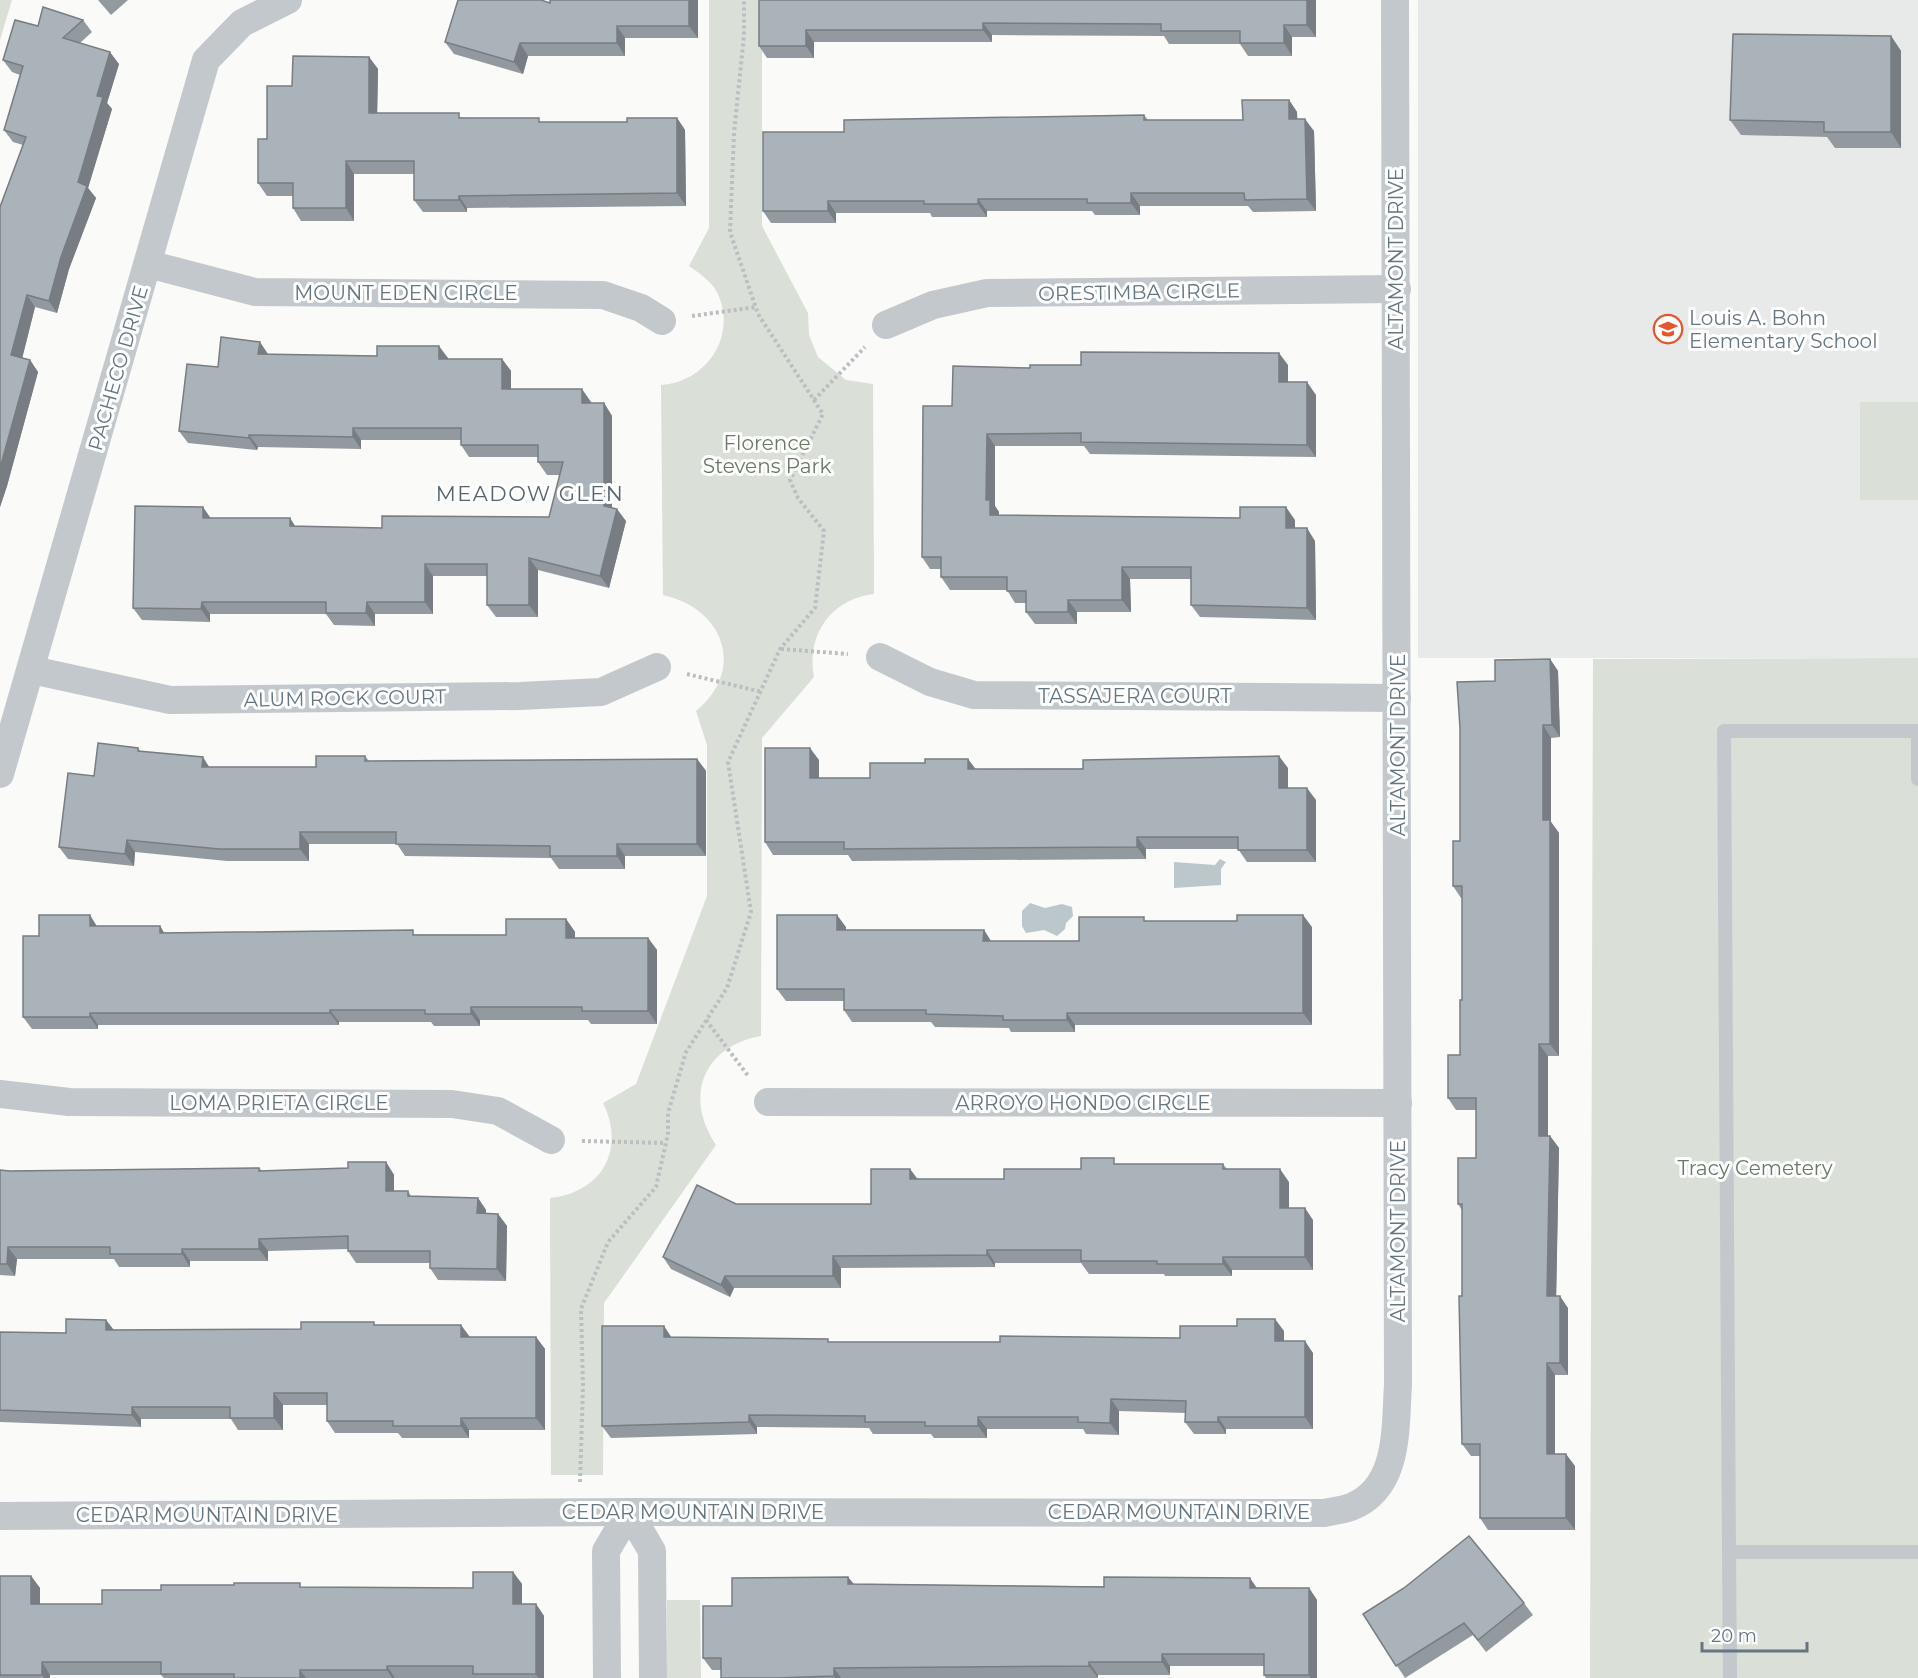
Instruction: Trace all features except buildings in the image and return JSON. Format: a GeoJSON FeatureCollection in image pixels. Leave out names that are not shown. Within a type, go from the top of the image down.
{"type":"FeatureCollection","features":[{"type":"Feature","properties":{"kind":"street","name":"PACHECO DRIVE"},"geometry":{"type":"LineString","coordinates":[[0,774],[32,670],[206,60],[242,23],[288,0]]}},
{"type":"Feature","properties":{"kind":"street","name":"ALTAMONT DRIVE"},"geometry":{"type":"LineString","coordinates":[[1378,1487],[1393,1459],[1398,1385],[1395,0]]}},
{"type":"Feature","properties":{"kind":"street","name":"MOUNT EDEN CIRCLE"},"geometry":{"type":"LineString","coordinates":[[148,264],[255,292],[603,295],[641,309],[662,321]]}},
{"type":"Feature","properties":{"kind":"street","name":"ORESTIMBA CIRCLE"},"geometry":{"type":"LineString","coordinates":[[886,325],[933,305],[987,293],[1396,289]]}},
{"type":"Feature","properties":{"kind":"street","name":"TASSAJERA COURT"},"geometry":{"type":"LineString","coordinates":[[880,657],[930,682],[974,695],[1398,698]]}},
{"type":"Feature","properties":{"kind":"street","name":"ALUM ROCK COURT"},"geometry":{"type":"LineString","coordinates":[[32,670],[170,700],[520,696],[601,692],[657,667]]}},
{"type":"Feature","properties":{"kind":"street","name":"LOMA PRIETA CIRCLE"},"geometry":{"type":"LineString","coordinates":[[0,1094],[69,1102],[452,1104],[498,1111],[551,1140]]}},
{"type":"Feature","properties":{"kind":"street","name":"ARROYO HONDO CIRCLE"},"geometry":{"type":"LineString","coordinates":[[768,1102],[1398,1103]]}},
{"type":"Feature","properties":{"kind":"street","name":"CEDAR MOUNTAIN DRIVE"},"geometry":{"type":"LineString","coordinates":[[0,1516],[629,1512],[1324,1513],[1352,1507],[1378,1487]]}},
{"type":"Feature","properties":{"kind":"street"},"geometry":{"type":"LineString","coordinates":[[607,1678],[606,1551],[629,1512],[652,1551],[653,1678]]}},
{"type":"Feature","properties":{"kind":"lane"},"geometry":{"type":"LineString","coordinates":[[1730,1678],[1724,731],[1918,731],[1918,779]]}},
{"type":"Feature","properties":{"kind":"lane"},"geometry":{"type":"LineString","coordinates":[[1729,1552],[1918,1552]]}},
{"type":"Feature","properties":{"kind":"path"},"geometry":{"type":"LineString","coordinates":[[579,1513],[583,1386],[581,1309],[608,1242],[656,1187],[666,1143],[668,1113],[686,1052],[727,988],[751,912],[728,762],[780,649],[815,608],[824,531],[798,498],[790,480],[824,414],[756,307],[730,232],[734,133],[744,35],[744,0]]}},
{"type":"Feature","properties":{"kind":"path"},"geometry":{"type":"LineString","coordinates":[[662,321],[756,307]]}},
{"type":"Feature","properties":{"kind":"path"},"geometry":{"type":"LineString","coordinates":[[814,400],[886,325]]}},
{"type":"Feature","properties":{"kind":"path"},"geometry":{"type":"LineString","coordinates":[[780,649],[880,657]]}},
{"type":"Feature","properties":{"kind":"path"},"geometry":{"type":"LineString","coordinates":[[657,667],[762,692]]}},
{"type":"Feature","properties":{"kind":"path"},"geometry":{"type":"LineString","coordinates":[[706,1020],[768,1102]]}},
{"type":"Feature","properties":{"kind":"path"},"geometry":{"type":"LineString","coordinates":[[551,1140],[666,1143]]}},
{"type":"Feature","properties":{"kind":"shaded area","name":"Louis A. Bohn Elementary School"},"geometry":{"type":"Polygon","coordinates":[[[1418,0],[1918,0],[1918,658],[1418,658],[1418,0]]]}},
{"type":"Feature","properties":{"kind":"shaded area"},"geometry":{"type":"Polygon","coordinates":[[[1220,859],[1226,862],[1221,869],[1221,885],[1174,888],[1174,862],[1215,865],[1220,859]]]}},
{"type":"Feature","properties":{"kind":"shaded area"},"geometry":{"type":"Polygon","coordinates":[[[1030,903],[1045,908],[1062,904],[1072,907],[1073,916],[1066,923],[1065,929],[1057,936],[1044,930],[1026,933],[1022,926],[1022,911],[1030,903]]]}},
{"type":"Feature","properties":{"kind":"green space"},"geometry":{"type":"Polygon","coordinates":[[[0,0],[12,0],[0,40],[0,0]]]}},
{"type":"Feature","properties":{"kind":"green space","name":"Florence Stevens Park"},"geometry":{"type":"Polygon","coordinates":[[[709,0],[762,0],[762,226],[808,313],[809,335],[818,357],[846,380],[873,384],[874,594],[845,603],[825,622],[814,647],[814,677],[762,738],[761,1036],[725,1050],[713,1062],[705,1076],[701,1092],[701,1109],[706,1127],[716,1145],[604,1303],[603,1475],[551,1475],[550,1198],[583,1188],[596,1178],[605,1166],[612,1137],[603,1103],[636,1084],[707,896],[707,745],[696,711],[712,694],[721,677],[724,659],[721,642],[713,626],[701,613],[684,602],[663,595],[661,385],[690,377],[702,368],[712,357],[723,330],[723,315],[718,294],[708,280],[689,266],[709,228],[709,0]]]}},
{"type":"Feature","properties":{"kind":"green space"},"geometry":{"type":"Polygon","coordinates":[[[1860,402],[1918,402],[1918,500],[1860,500],[1860,402]]]}},
{"type":"Feature","properties":{"kind":"green space","name":"Tracy Cemetery"},"geometry":{"type":"Polygon","coordinates":[[[1918,658],[1918,1678],[1590,1678],[1593,659],[1918,658]]]}},
{"type":"Feature","properties":{"kind":"green space"},"geometry":{"type":"Polygon","coordinates":[[[667,1600],[700,1600],[701,1678],[667,1678],[667,1600]]]}},
{"type":"Feature","properties":{"kind":"place","name":"Louis A. Bohn Elementary School"},"geometry":{"type":"Point","coordinates":[1668,329]}},
{"type":"Feature","properties":{"kind":"district","name":"MEADOW GLEN"},"geometry":{"type":"Point","coordinates":[530,494]}}]}
